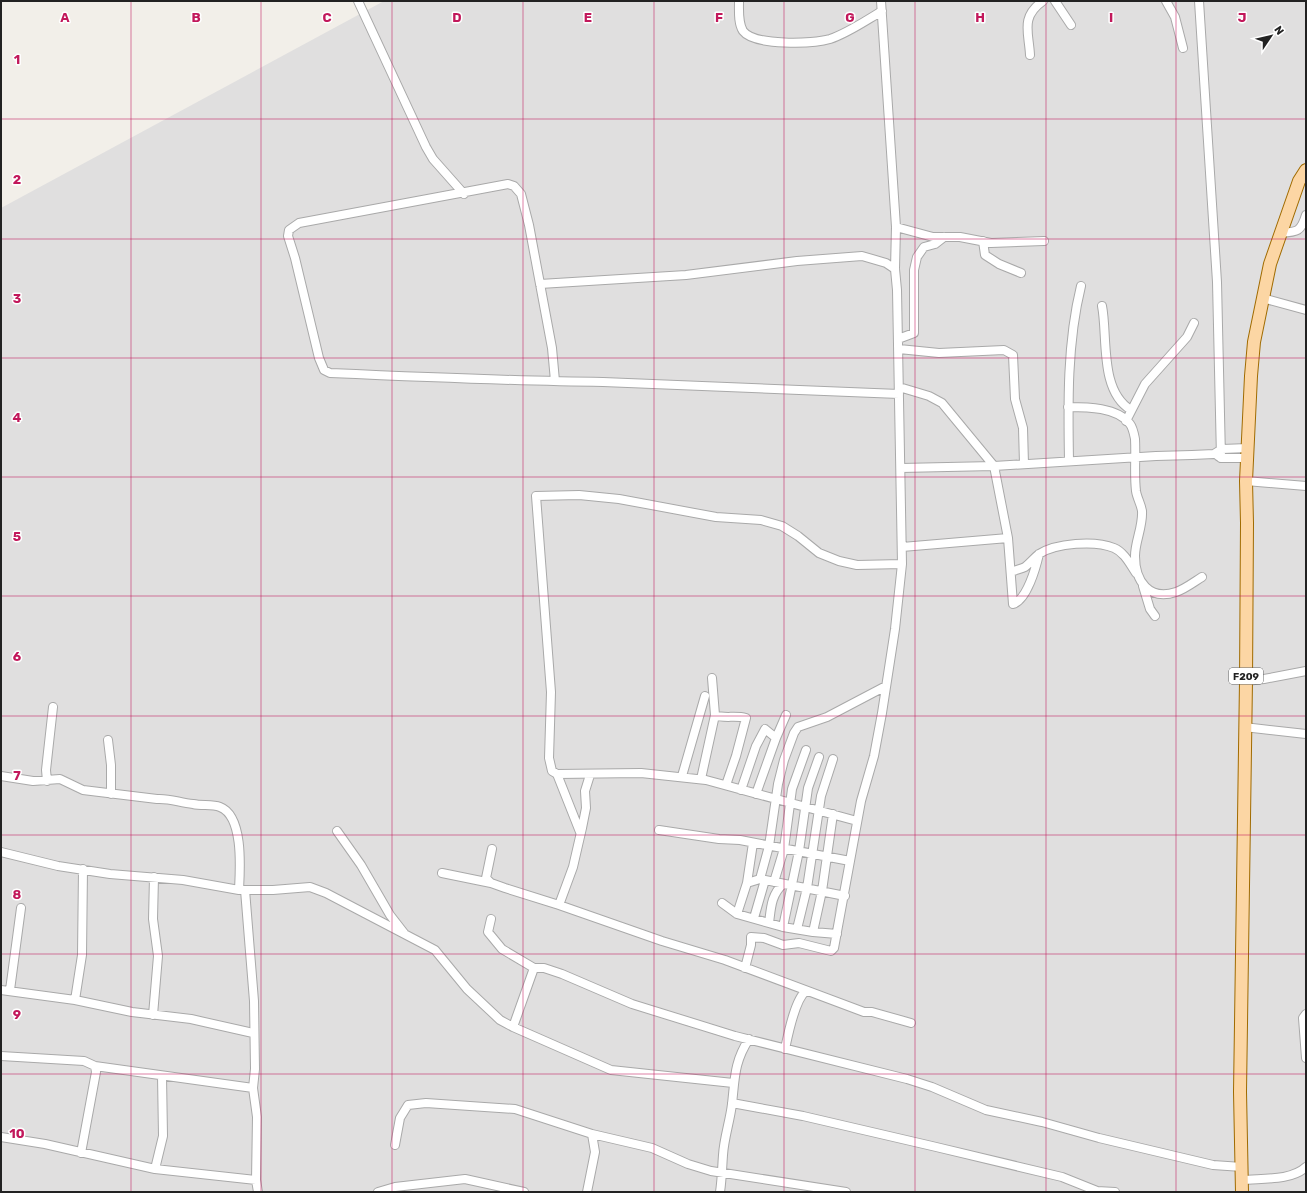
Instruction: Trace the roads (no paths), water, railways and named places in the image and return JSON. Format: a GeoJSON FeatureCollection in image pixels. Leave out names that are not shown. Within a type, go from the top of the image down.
{"type":"FeatureCollection","features":[{"type":"Feature","properties":{"kind":"main road","name":"F209"},"geometry":{"type":"LineString","coordinates":[[1242,1186],[1240,1092],[1244,728],[1246,681],[1246,482],[1254,342],[1270,264],[1280,233],[1302,183],[1306,170]]}},
{"type":"Feature","properties":{"kind":"street"},"geometry":{"type":"LineString","coordinates":[[358,1],[426,147],[433,159],[464,194]]}},
{"type":"Feature","properties":{"kind":"street"},"geometry":{"type":"LineString","coordinates":[[739,1],[740,25],[744,32],[751,38],[765,42],[828,40],[842,34],[882,11]]}},
{"type":"Feature","properties":{"kind":"street"},"geometry":{"type":"LineString","coordinates":[[745,968],[751,945],[751,937],[764,938],[783,944],[799,943],[831,951],[836,944],[857,821],[874,756],[886,686],[902,564],[902,468],[895,269],[896,227],[881,1]]}},
{"type":"Feature","properties":{"kind":"street"},"geometry":{"type":"LineString","coordinates":[[1030,55],[1026,32],[1028,22],[1034,10],[1043,1]]}},
{"type":"Feature","properties":{"kind":"street"},"geometry":{"type":"LineString","coordinates":[[1055,1],[1071,25]]}},
{"type":"Feature","properties":{"kind":"street"},"geometry":{"type":"LineString","coordinates":[[1166,1],[1175,17],[1183,48]]}},
{"type":"Feature","properties":{"kind":"street"},"geometry":{"type":"LineString","coordinates":[[1199,1],[1217,282],[1222,448],[1221,458]]}},
{"type":"Feature","properties":{"kind":"street"},"geometry":{"type":"LineString","coordinates":[[555,381],[552,348],[529,226],[521,194],[514,186],[508,184],[464,194],[299,223],[289,230],[288,236],[321,365],[324,370],[330,373],[555,381],[899,391],[928,396],[942,403],[994,466],[1008,538],[1013,604],[1020,599],[1031,580],[1039,554]]}},
{"type":"Feature","properties":{"kind":"street"},"geometry":{"type":"LineString","coordinates":[[1280,233],[1298,230],[1302,227],[1306,215]]}},
{"type":"Feature","properties":{"kind":"street"},"geometry":{"type":"LineString","coordinates":[[896,227],[933,237],[960,237],[991,243],[1044,241]]}},
{"type":"Feature","properties":{"kind":"street"},"geometry":{"type":"LineString","coordinates":[[898,339],[914,332],[914,270],[917,258],[924,247],[935,244],[945,237]]}},
{"type":"Feature","properties":{"kind":"street"},"geometry":{"type":"LineString","coordinates":[[983,241],[984,255],[999,264],[1021,273]]}},
{"type":"Feature","properties":{"kind":"street"},"geometry":{"type":"LineString","coordinates":[[540,284],[686,274],[797,261],[862,256],[886,263],[895,269]]}},
{"type":"Feature","properties":{"kind":"street"},"geometry":{"type":"LineString","coordinates":[[1069,461],[1068,407],[1072,330],[1081,286]]}},
{"type":"Feature","properties":{"kind":"street"},"geometry":{"type":"LineString","coordinates":[[1262,298],[1306,310]]}},
{"type":"Feature","properties":{"kind":"street"},"geometry":{"type":"LineString","coordinates":[[1102,306],[1105,354],[1109,372],[1117,396],[1132,410]]}},
{"type":"Feature","properties":{"kind":"street"},"geometry":{"type":"LineString","coordinates":[[1126,421],[1145,384],[1187,337],[1194,323]]}},
{"type":"Feature","properties":{"kind":"street"},"geometry":{"type":"LineString","coordinates":[[899,349],[939,353],[1004,350],[1013,355],[1016,399],[1024,428],[1024,464]]}},
{"type":"Feature","properties":{"kind":"street"},"geometry":{"type":"LineString","coordinates":[[1068,407],[1085,407],[1104,410],[1119,416],[1130,424],[1136,439],[1136,491],[1142,511],[1135,555],[1137,575]]}},
{"type":"Feature","properties":{"kind":"street"},"geometry":{"type":"LineString","coordinates":[[1214,454],[1222,448],[1248,453]]}},
{"type":"Feature","properties":{"kind":"street"},"geometry":{"type":"LineString","coordinates":[[902,468],[994,466],[1136,457],[1214,454],[1221,458],[1248,453]]}},
{"type":"Feature","properties":{"kind":"street"},"geometry":{"type":"LineString","coordinates":[[1246,482],[1306,486]]}},
{"type":"Feature","properties":{"kind":"street"},"geometry":{"type":"LineString","coordinates":[[857,821],[701,779],[641,773],[590,775],[557,774],[552,771],[550,762],[551,692],[536,496],[579,495],[619,499],[716,517],[761,520],[782,526],[798,536],[819,553],[840,560],[857,565],[902,564]]}},
{"type":"Feature","properties":{"kind":"street"},"geometry":{"type":"LineString","coordinates":[[902,547],[1008,538]]}},
{"type":"Feature","properties":{"kind":"street"},"geometry":{"type":"LineString","coordinates":[[1011,572],[1024,567],[1039,554],[1066,544],[1103,545],[1115,548],[1122,553],[1137,575],[1143,586],[1146,600],[1155,616]]}},
{"type":"Feature","properties":{"kind":"street"},"geometry":{"type":"LineString","coordinates":[[1143,586],[1152,592],[1164,595],[1176,592],[1202,577]]}},
{"type":"Feature","properties":{"kind":"street"},"geometry":{"type":"LineString","coordinates":[[1246,681],[1306,671]]}},
{"type":"Feature","properties":{"kind":"street"},"geometry":{"type":"LineString","coordinates":[[701,779],[715,716],[712,678]]}},
{"type":"Feature","properties":{"kind":"street"},"geometry":{"type":"LineString","coordinates":[[754,918],[769,846],[777,800],[776,794],[784,760],[794,733],[798,727],[827,717],[850,706],[870,693],[886,686]]}},
{"type":"Feature","properties":{"kind":"street"},"geometry":{"type":"LineString","coordinates":[[682,776],[705,696]]}},
{"type":"Feature","properties":{"kind":"street"},"geometry":{"type":"LineString","coordinates":[[47,781],[46,770],[53,707]]}},
{"type":"Feature","properties":{"kind":"street"},"geometry":{"type":"LineString","coordinates":[[715,716],[737,715],[746,718],[736,756],[726,785]]}},
{"type":"Feature","properties":{"kind":"street"},"geometry":{"type":"LineString","coordinates":[[756,794],[786,715]]}},
{"type":"Feature","properties":{"kind":"street"},"geometry":{"type":"LineString","coordinates":[[1244,728],[1306,734]]}},
{"type":"Feature","properties":{"kind":"street"},"geometry":{"type":"LineString","coordinates":[[741,790],[756,746],[764,729],[776,738]]}},
{"type":"Feature","properties":{"kind":"street"},"geometry":{"type":"LineString","coordinates":[[108,740],[111,765],[111,794]]}},
{"type":"Feature","properties":{"kind":"street"},"geometry":{"type":"LineString","coordinates":[[774,882],[784,849],[789,802],[796,774],[806,750]]}},
{"type":"Feature","properties":{"kind":"street"},"geometry":{"type":"LineString","coordinates":[[783,927],[787,884],[799,851],[808,788],[819,757]]}},
{"type":"Feature","properties":{"kind":"street"},"geometry":{"type":"LineString","coordinates":[[797,929],[807,888],[819,810],[834,759]]}},
{"type":"Feature","properties":{"kind":"street"},"geometry":{"type":"LineString","coordinates":[[557,774],[580,832]]}},
{"type":"Feature","properties":{"kind":"street"},"geometry":{"type":"LineString","coordinates":[[559,905],[573,867],[586,808],[585,791],[590,775]]}},
{"type":"Feature","properties":{"kind":"street"},"geometry":{"type":"LineString","coordinates":[[1,776],[33,781],[60,779],[83,790],[157,799],[169,798],[190,804],[217,806],[227,811],[232,816],[238,844],[254,1001],[253,1033],[255,1069],[253,1088],[257,1117],[256,1180],[258,1192]]}},
{"type":"Feature","properties":{"kind":"street"},"geometry":{"type":"LineString","coordinates":[[814,932],[828,858],[834,814]]}},
{"type":"Feature","properties":{"kind":"street"},"geometry":{"type":"LineString","coordinates":[[659,830],[753,843],[850,861]]}},
{"type":"Feature","properties":{"kind":"street"},"geometry":{"type":"LineString","coordinates":[[337,831],[361,865],[390,915],[407,936]]}},
{"type":"Feature","properties":{"kind":"street"},"geometry":{"type":"LineString","coordinates":[[737,914],[747,883],[753,843]]}},
{"type":"Feature","properties":{"kind":"street"},"geometry":{"type":"LineString","coordinates":[[491,883],[486,878],[492,849]]}},
{"type":"Feature","properties":{"kind":"street"},"geometry":{"type":"LineString","coordinates":[[1,852],[58,866],[110,874],[183,880],[242,890],[273,890],[310,887],[326,893],[439,954],[467,989],[500,1020],[513,1027],[612,1070],[733,1083]]}},
{"type":"Feature","properties":{"kind":"street"},"geometry":{"type":"LineString","coordinates":[[75,1000],[82,955],[83,869]]}},
{"type":"Feature","properties":{"kind":"street"},"geometry":{"type":"LineString","coordinates":[[749,872],[762,880]]}},
{"type":"Feature","properties":{"kind":"street"},"geometry":{"type":"LineString","coordinates":[[442,873],[491,883],[745,968],[864,1012],[872,1012],[912,1023]]}},
{"type":"Feature","properties":{"kind":"street"},"geometry":{"type":"LineString","coordinates":[[153,1015],[158,956],[153,919],[154,877]]}},
{"type":"Feature","properties":{"kind":"street"},"geometry":{"type":"LineString","coordinates":[[747,883],[762,880],[845,896]]}},
{"type":"Feature","properties":{"kind":"street"},"geometry":{"type":"LineString","coordinates":[[769,923],[775,892],[787,884]]}},
{"type":"Feature","properties":{"kind":"street"},"geometry":{"type":"LineString","coordinates":[[722,903],[737,914],[783,927],[837,934]]}},
{"type":"Feature","properties":{"kind":"street"},"geometry":{"type":"LineString","coordinates":[[10,990],[21,908]]}},
{"type":"Feature","properties":{"kind":"street"},"geometry":{"type":"LineString","coordinates":[[491,919],[488,932],[502,949],[534,968],[544,968],[562,974],[632,1004],[785,1049],[906,1079],[932,1087],[986,1110],[1042,1122],[1099,1138],[1214,1165],[1242,1167]]}},
{"type":"Feature","properties":{"kind":"street"},"geometry":{"type":"LineString","coordinates":[[513,1027],[534,968]]}},
{"type":"Feature","properties":{"kind":"street"},"geometry":{"type":"LineString","coordinates":[[1,990],[10,990],[75,1000],[153,1015],[191,1019],[253,1033]]}},
{"type":"Feature","properties":{"kind":"street"},"geometry":{"type":"LineString","coordinates":[[785,1049],[798,1003],[803,993],[806,991]]}},
{"type":"Feature","properties":{"kind":"street"},"geometry":{"type":"LineString","coordinates":[[1306,1014],[1304,1018],[1306,1058]]}},
{"type":"Feature","properties":{"kind":"street"},"geometry":{"type":"LineString","coordinates":[[720,1192],[724,1173],[723,1155],[732,1103],[733,1083],[742,1049],[749,1039]]}},
{"type":"Feature","properties":{"kind":"street"},"geometry":{"type":"LineString","coordinates":[[1,1056],[84,1061],[95,1066],[253,1088]]}},
{"type":"Feature","properties":{"kind":"street"},"geometry":{"type":"LineString","coordinates":[[82,1153],[96,1072],[95,1066]]}},
{"type":"Feature","properties":{"kind":"street"},"geometry":{"type":"LineString","coordinates":[[156,1169],[163,1136],[162,1076]]}},
{"type":"Feature","properties":{"kind":"street"},"geometry":{"type":"LineString","coordinates":[[395,1145],[400,1118],[408,1104],[426,1103],[515,1109],[592,1134],[637,1143],[688,1164],[724,1173],[846,1192]]}},
{"type":"Feature","properties":{"kind":"street"},"geometry":{"type":"LineString","coordinates":[[732,1103],[802,1116],[932,1146],[1062,1177],[1097,1191],[1115,1192]]}},
{"type":"Feature","properties":{"kind":"street"},"geometry":{"type":"LineString","coordinates":[[587,1192],[595,1152],[592,1134]]}},
{"type":"Feature","properties":{"kind":"street"},"geometry":{"type":"LineString","coordinates":[[1,1137],[45,1144],[156,1169],[256,1180]]}},
{"type":"Feature","properties":{"kind":"street"},"geometry":{"type":"LineString","coordinates":[[1242,1186],[1289,1175],[1299,1172],[1306,1167]]}},
{"type":"Feature","properties":{"kind":"street"},"geometry":{"type":"LineString","coordinates":[[378,1192],[395,1187],[465,1179],[524,1192]]}}]}
